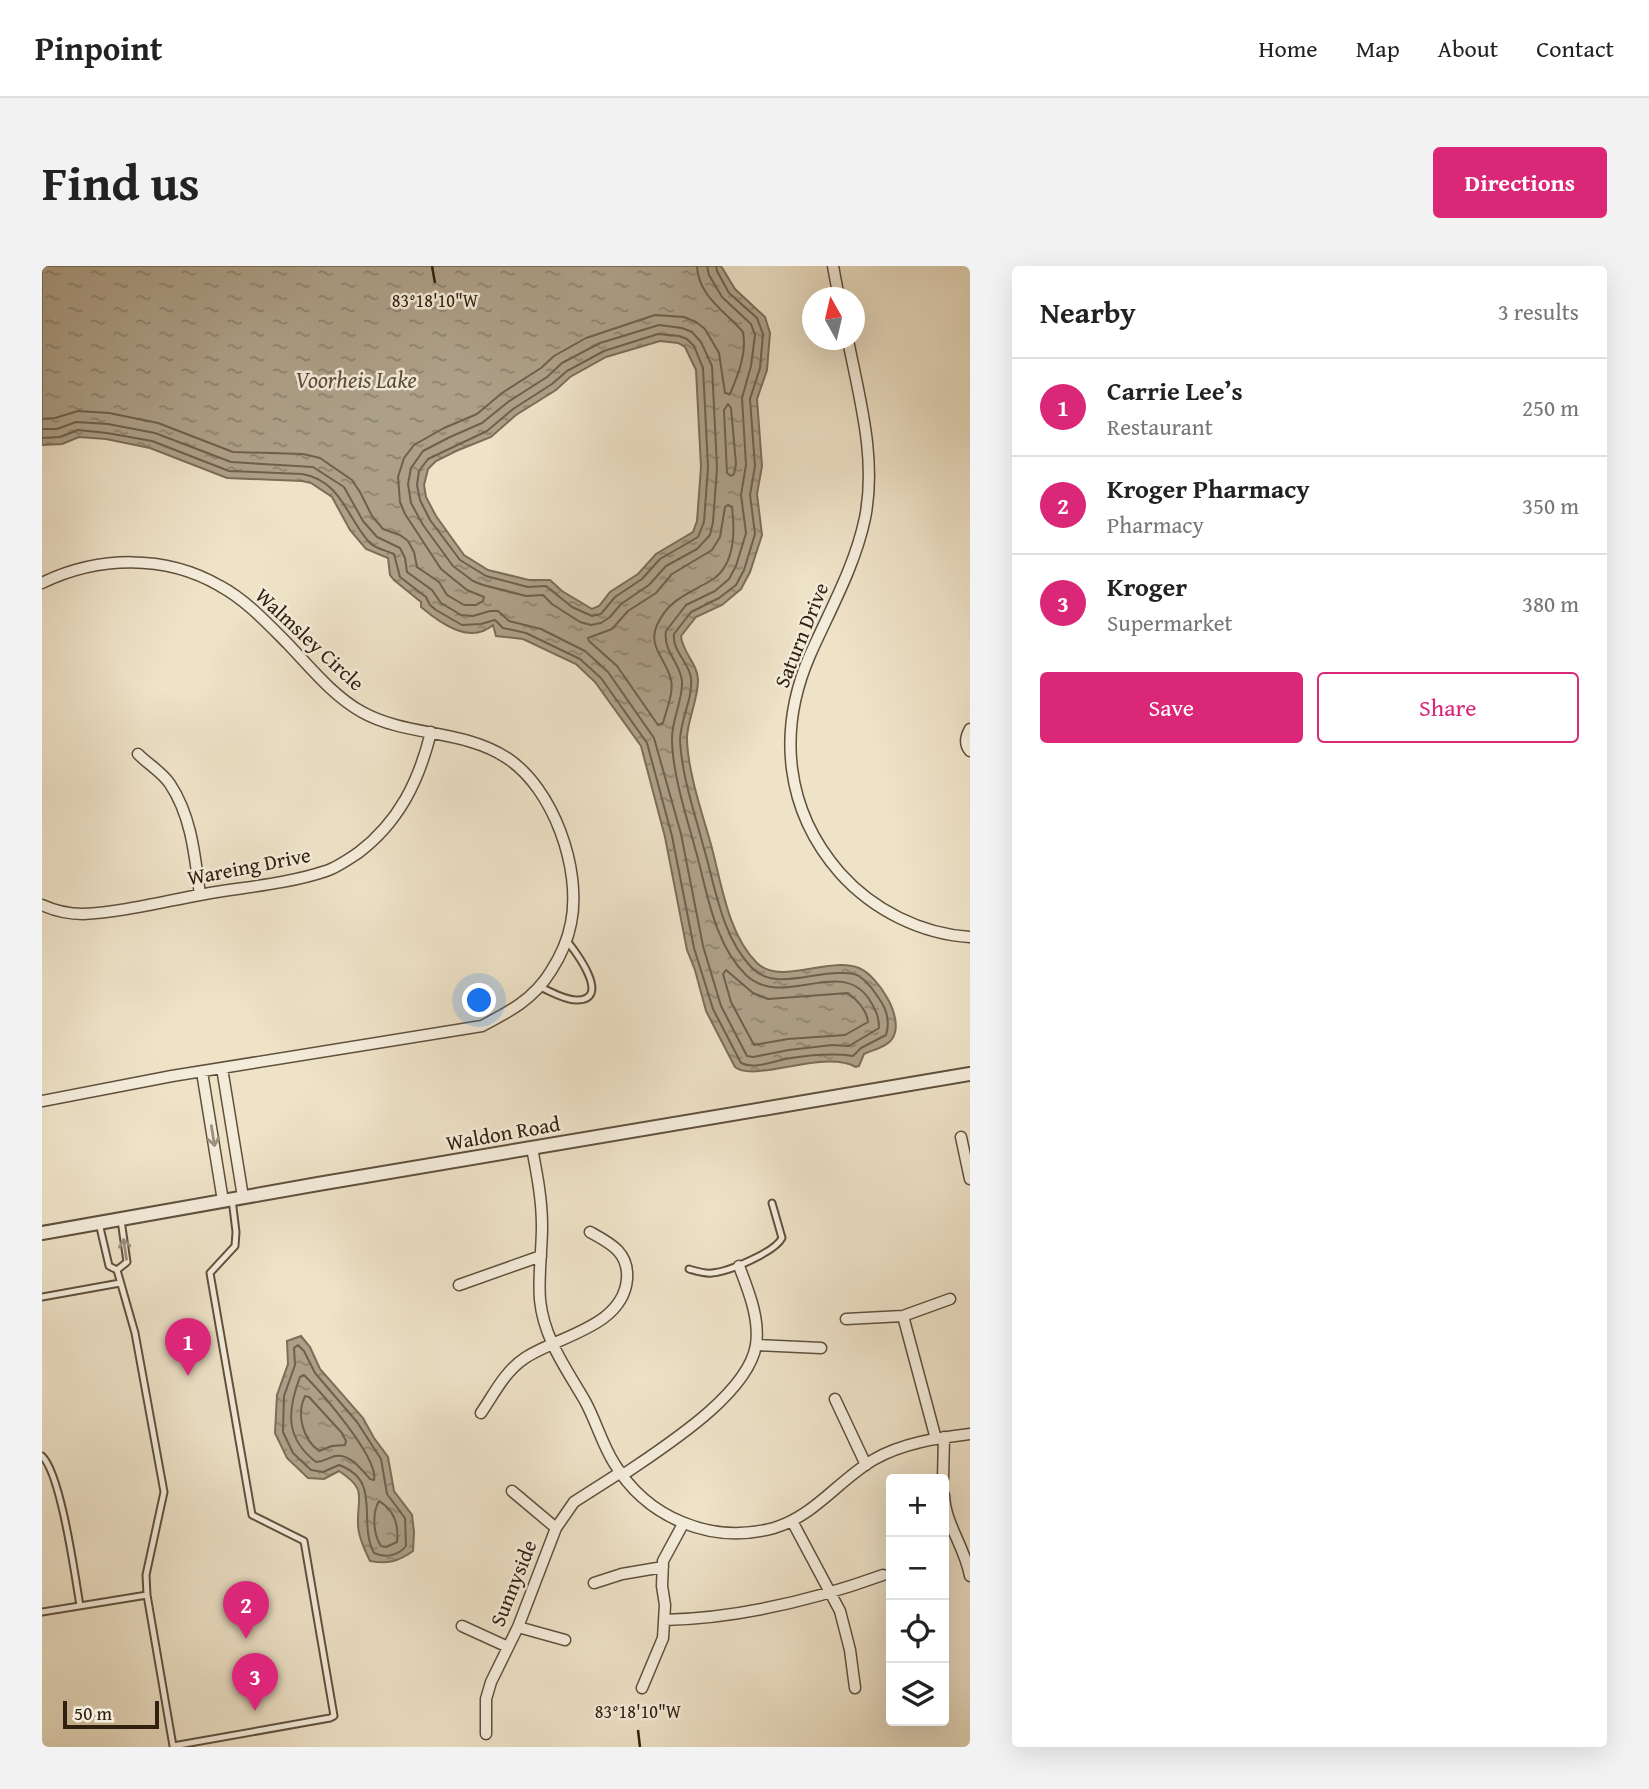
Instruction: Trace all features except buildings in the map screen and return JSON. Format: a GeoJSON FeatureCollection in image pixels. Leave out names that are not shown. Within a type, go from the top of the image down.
{"type":"FeatureCollection","features":[{"type":"Feature","properties":{"kind":"street"},"geometry":{"type":"LineString","coordinates":[[833,266],[837,287]]}},
{"type":"Feature","properties":{"kind":"street","name":"Saturn Drive"},"geometry":{"type":"LineString","coordinates":[[850,350],[868,446],[866,516],[856,552],[809,657],[793,710],[790,734],[795,790],[811,832],[833,864],[873,902],[897,917],[925,929],[970,937]]}},
{"type":"Feature","properties":{"kind":"street","name":"Walmsley Circle"},"geometry":{"type":"LineString","coordinates":[[42,583],[83,566],[123,562],[148,563],[202,577],[237,597],[264,620],[333,691],[360,711],[384,721],[471,740],[508,758],[537,786],[561,831],[569,860],[573,898],[566,940],[551,973],[514,1010],[482,1026],[42,1101]]}},
{"type":"Feature","properties":{"kind":"street"},"geometry":{"type":"LineString","coordinates":[[970,729],[966,737],[970,751]]}},
{"type":"Feature","properties":{"kind":"street","name":"Wareing Drive"},"geometry":{"type":"LineString","coordinates":[[42,905],[54,911],[82,914],[328,871],[356,854],[381,834],[396,817],[413,788],[431,732]]}},
{"type":"Feature","properties":{"kind":"street"},"geometry":{"type":"LineString","coordinates":[[138,754],[170,784],[181,804],[191,834],[200,895]]}},
{"type":"Feature","properties":{"kind":"street"},"geometry":{"type":"LineString","coordinates":[[222,1069],[233,1199]]}},
{"type":"Feature","properties":{"kind":"street"},"geometry":{"type":"LineString","coordinates":[[202,1072],[233,1199]]}},
{"type":"Feature","properties":{"kind":"street","name":"Waldon Road"},"geometry":{"type":"LineString","coordinates":[[42,1233],[970,1074]]}},
{"type":"Feature","properties":{"kind":"street"},"geometry":{"type":"LineString","coordinates":[[961,1137],[970,1179]]}},
{"type":"Feature","properties":{"kind":"street"},"geometry":{"type":"LineString","coordinates":[[533,1147],[542,1212],[540,1301],[551,1344],[585,1401],[613,1463],[651,1505],[683,1524],[698,1529],[727,1533],[772,1528],[801,1518],[866,1465],[903,1447],[970,1434]]}},
{"type":"Feature","properties":{"kind":"street"},"geometry":{"type":"LineString","coordinates":[[481,1413],[510,1370],[524,1358],[596,1322],[616,1308],[624,1296],[627,1263],[615,1246],[590,1232]]}},
{"type":"Feature","properties":{"kind":"street"},"geometry":{"type":"LineString","coordinates":[[459,1284],[541,1256]]}},
{"type":"Feature","properties":{"kind":"street"},"geometry":{"type":"LineString","coordinates":[[739,1266],[752,1302],[756,1345],[821,1348]]}},
{"type":"Feature","properties":{"kind":"street"},"geometry":{"type":"LineString","coordinates":[[846,1319],[903,1316],[950,1299]]}},
{"type":"Feature","properties":{"kind":"street"},"geometry":{"type":"LineString","coordinates":[[903,1316],[940,1438],[943,1474]]}},
{"type":"Feature","properties":{"kind":"street","name":"Sunnyside"},"geometry":{"type":"LineString","coordinates":[[486,1734],[486,1699],[556,1528],[574,1502],[680,1436],[717,1405],[746,1371],[756,1345]]}},
{"type":"Feature","properties":{"kind":"street"},"geometry":{"type":"LineString","coordinates":[[835,1399],[866,1465]]}},
{"type":"Feature","properties":{"kind":"street"},"geometry":{"type":"LineString","coordinates":[[512,1491],[556,1528]]}},
{"type":"Feature","properties":{"kind":"street"},"geometry":{"type":"LineString","coordinates":[[792,1521],[840,1611],[855,1688]]}},
{"type":"Feature","properties":{"kind":"street"},"geometry":{"type":"LineString","coordinates":[[642,1688],[663,1638],[663,1561],[683,1524]]}},
{"type":"Feature","properties":{"kind":"street"},"geometry":{"type":"LineString","coordinates":[[949,1527],[966,1548],[970,1576]]}},
{"type":"Feature","properties":{"kind":"street"},"geometry":{"type":"LineString","coordinates":[[594,1583],[622,1574],[663,1567]]}},
{"type":"Feature","properties":{"kind":"street"},"geometry":{"type":"LineString","coordinates":[[664,1620],[703,1619],[755,1612],[831,1594],[883,1575]]}},
{"type":"Feature","properties":{"kind":"street"},"geometry":{"type":"LineString","coordinates":[[462,1626],[508,1647]]}},
{"type":"Feature","properties":{"kind":"street"},"geometry":{"type":"LineString","coordinates":[[517,1627],[565,1640]]}},
{"type":"Feature","properties":{"kind":"lane"},"geometry":{"type":"LineString","coordinates":[[539,986],[576,1000],[583,999],[590,992],[592,981],[566,940]]}},
{"type":"Feature","properties":{"kind":"lane"},"geometry":{"type":"LineString","coordinates":[[99,1223],[110,1266],[117,1270],[135,1333],[164,1492],[146,1575],[146,1595],[173,1746],[334,1716],[304,1541],[252,1515],[210,1273],[235,1246],[233,1199]]}},
{"type":"Feature","properties":{"kind":"lane"},"geometry":{"type":"LineString","coordinates":[[689,1269],[709,1273],[739,1266],[781,1242],[772,1203]]}},
{"type":"Feature","properties":{"kind":"lane"},"geometry":{"type":"LineString","coordinates":[[117,1270],[127,1262],[121,1220]]}},
{"type":"Feature","properties":{"kind":"lane"},"geometry":{"type":"LineString","coordinates":[[42,1297],[120,1283]]}},
{"type":"Feature","properties":{"kind":"lane"},"geometry":{"type":"LineString","coordinates":[[42,1456],[48,1462],[57,1486],[80,1606]]}},
{"type":"Feature","properties":{"kind":"lane"},"geometry":{"type":"LineString","coordinates":[[42,1612],[146,1595]]}},
{"type":"Feature","properties":{"kind":"water","name":"Voorheis Lake"},"geometry":{"type":"Polygon","coordinates":[[[42,266],[721,266],[735,289],[765,317],[770,333],[767,370],[757,399],[762,466],[757,494],[762,535],[750,572],[741,589],[722,605],[696,617],[681,636],[698,680],[687,737],[692,775],[726,905],[747,951],[757,963],[779,972],[833,965],[859,968],[874,980],[893,1010],[895,1031],[890,1042],[864,1054],[856,1067],[842,1062],[826,1062],[757,1071],[744,1071],[735,1067],[706,1011],[687,950],[665,837],[641,746],[595,682],[576,664],[523,639],[496,636],[493,625],[484,631],[465,632],[437,619],[394,580],[390,575],[388,558],[366,549],[350,530],[332,497],[311,483],[227,478],[150,448],[106,439],[79,437],[62,444],[42,445],[42,266]],[[660,341],[606,357],[570,377],[556,390],[516,415],[491,437],[436,461],[428,469],[424,485],[426,497],[464,555],[488,570],[529,580],[550,580],[562,591],[592,609],[599,606],[610,592],[638,574],[656,554],[693,532],[697,521],[701,467],[696,370],[685,347],[678,343],[660,341]]]}},
{"type":"Feature","properties":{"kind":"water"},"geometry":{"type":"Polygon","coordinates":[[[301,1336],[310,1347],[320,1369],[363,1418],[388,1457],[394,1491],[412,1515],[413,1551],[402,1558],[387,1562],[370,1561],[359,1533],[359,1494],[354,1483],[339,1471],[324,1479],[308,1478],[287,1458],[275,1433],[277,1395],[288,1364],[287,1341],[301,1336]]]}},
{"type":"Feature","properties":{"kind":"place","name":"Carrie Lee’s"},"geometry":{"type":"Point","coordinates":[188,1376]}},
{"type":"Feature","properties":{"kind":"place","name":"Kroger Pharmacy"},"geometry":{"type":"Point","coordinates":[246,1639]}},
{"type":"Feature","properties":{"kind":"place","name":"Kroger"},"geometry":{"type":"Point","coordinates":[255,1711]}}]}
